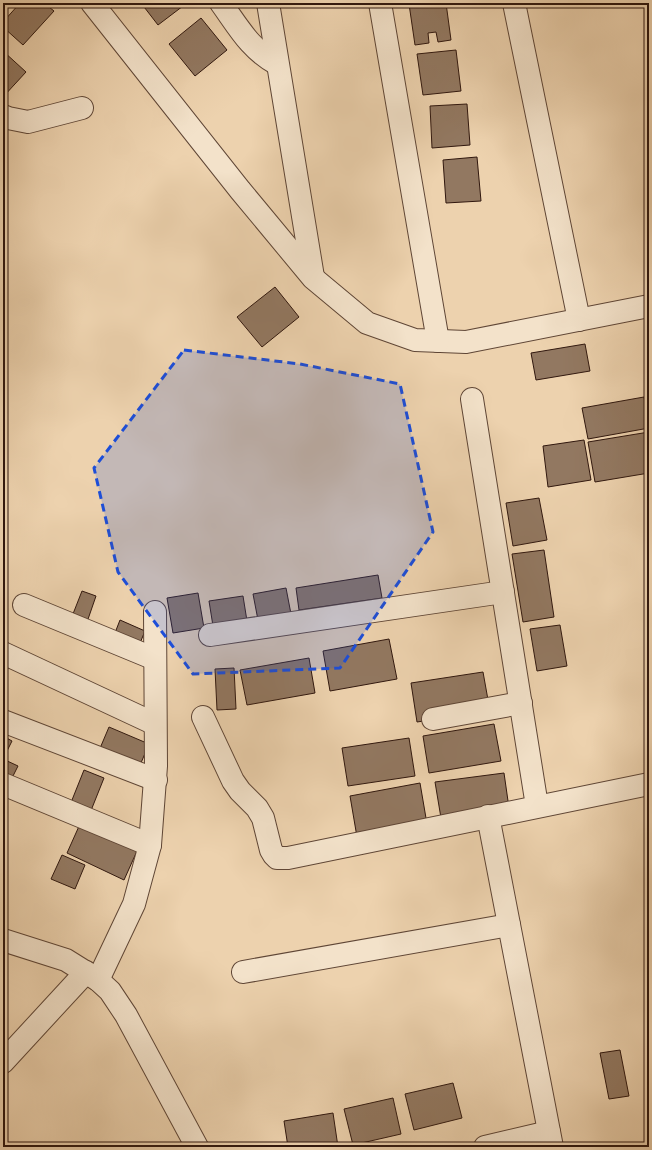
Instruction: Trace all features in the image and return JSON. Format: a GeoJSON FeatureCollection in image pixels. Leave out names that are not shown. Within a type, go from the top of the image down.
{"type":"FeatureCollection","features":[{"type":"Feature","properties":{"kind":"street"},"geometry":{"type":"LineString","coordinates":[[92,3],[240,190],[313,278],[367,323],[415,340],[466,342],[649,306]]}},
{"type":"Feature","properties":{"kind":"street"},"geometry":{"type":"LineString","coordinates":[[222,3],[249,43],[264,56],[277,64]]}},
{"type":"Feature","properties":{"kind":"street"},"geometry":{"type":"LineString","coordinates":[[273,3],[268,3],[313,278]]}},
{"type":"Feature","properties":{"kind":"street"},"geometry":{"type":"LineString","coordinates":[[380,3],[438,341]]}},
{"type":"Feature","properties":{"kind":"street"},"geometry":{"type":"LineString","coordinates":[[514,3],[579,320]]}},
{"type":"Feature","properties":{"kind":"street"},"geometry":{"type":"LineString","coordinates":[[3,116],[28,122],[82,108]]}},
{"type":"Feature","properties":{"kind":"street"},"geometry":{"type":"LineString","coordinates":[[472,399],[537,806]]}},
{"type":"Feature","properties":{"kind":"street"},"geometry":{"type":"LineString","coordinates":[[210,635],[503,592]]}},
{"type":"Feature","properties":{"kind":"street"},"geometry":{"type":"LineString","coordinates":[[24,605],[155,659]]}},
{"type":"Feature","properties":{"kind":"street"},"geometry":{"type":"LineString","coordinates":[[3,1062],[92,976],[134,904],[150,845],[156,780],[155,612]]}},
{"type":"Feature","properties":{"kind":"street"},"geometry":{"type":"LineString","coordinates":[[3,653],[155,724]]}},
{"type":"Feature","properties":{"kind":"street"},"geometry":{"type":"LineString","coordinates":[[433,719],[521,703]]}},
{"type":"Feature","properties":{"kind":"street"},"geometry":{"type":"LineString","coordinates":[[203,717],[233,781],[240,791],[257,808],[263,818],[271,850],[277,858],[288,858],[649,784]]}},
{"type":"Feature","properties":{"kind":"street"},"geometry":{"type":"LineString","coordinates":[[3,721],[156,780]]}},
{"type":"Feature","properties":{"kind":"street"},"geometry":{"type":"LineString","coordinates":[[3,784],[150,845]]}},
{"type":"Feature","properties":{"kind":"street"},"geometry":{"type":"LineString","coordinates":[[485,1147],[550,1139],[488,816]]}},
{"type":"Feature","properties":{"kind":"street"},"geometry":{"type":"LineString","coordinates":[[243,972],[509,925]]}},
{"type":"Feature","properties":{"kind":"street"},"geometry":{"type":"LineString","coordinates":[[3,940],[66,960],[92,976],[110,991],[126,1015],[197,1147]]}},
{"type":"Feature","properties":{"kind":"highlighted area"},"geometry":{"type":"Polygon","coordinates":[[[184,350],[300,364],[400,384],[433,532],[340,668],[193,674],[118,572],[94,468],[184,350]]]}},
{"type":"Feature","properties":{"kind":"building"},"geometry":{"type":"Polygon","coordinates":[[[20,3],[44,3],[54,11],[23,45],[3,27],[3,22],[20,3]]]}},
{"type":"Feature","properties":{"kind":"building"},"geometry":{"type":"Polygon","coordinates":[[[141,3],[187,3],[158,25],[141,3]]]}},
{"type":"Feature","properties":{"kind":"building"},"geometry":{"type":"Polygon","coordinates":[[[446,3],[451,40],[438,42],[436,32],[428,33],[429,43],[415,45],[409,4],[446,3]]]}},
{"type":"Feature","properties":{"kind":"building"},"geometry":{"type":"Polygon","coordinates":[[[201,18],[227,50],[195,76],[169,44],[201,18]]]}},
{"type":"Feature","properties":{"kind":"building"},"geometry":{"type":"Polygon","coordinates":[[[456,50],[461,91],[423,95],[417,54],[456,50]]]}},
{"type":"Feature","properties":{"kind":"building"},"geometry":{"type":"Polygon","coordinates":[[[3,51],[26,72],[3,97],[3,51]]]}},
{"type":"Feature","properties":{"kind":"building"},"geometry":{"type":"Polygon","coordinates":[[[467,104],[470,145],[432,148],[430,106],[467,104]]]}},
{"type":"Feature","properties":{"kind":"building"},"geometry":{"type":"Polygon","coordinates":[[[477,157],[481,201],[446,203],[443,160],[477,157]]]}},
{"type":"Feature","properties":{"kind":"building"},"geometry":{"type":"Polygon","coordinates":[[[275,287],[299,317],[262,347],[237,317],[275,287]]]}},
{"type":"Feature","properties":{"kind":"building"},"geometry":{"type":"Polygon","coordinates":[[[585,344],[590,371],[536,380],[531,353],[585,344]]]}},
{"type":"Feature","properties":{"kind":"building"},"geometry":{"type":"Polygon","coordinates":[[[644,397],[649,428],[588,439],[582,408],[644,397]]]}},
{"type":"Feature","properties":{"kind":"building"},"geometry":{"type":"Polygon","coordinates":[[[649,432],[649,473],[595,482],[588,442],[649,432]]]}},
{"type":"Feature","properties":{"kind":"building"},"geometry":{"type":"Polygon","coordinates":[[[584,440],[591,480],[548,487],[543,446],[584,440]]]}},
{"type":"Feature","properties":{"kind":"building"},"geometry":{"type":"Polygon","coordinates":[[[539,498],[547,540],[513,546],[506,503],[539,498]]]}},
{"type":"Feature","properties":{"kind":"building"},"geometry":{"type":"Polygon","coordinates":[[[544,550],[554,617],[523,622],[512,554],[544,550]]]}},
{"type":"Feature","properties":{"kind":"building"},"geometry":{"type":"Polygon","coordinates":[[[378,575],[382,598],[299,610],[296,588],[378,575]]]}},
{"type":"Feature","properties":{"kind":"building"},"geometry":{"type":"Polygon","coordinates":[[[286,588],[291,614],[258,620],[253,594],[286,588]]]}},
{"type":"Feature","properties":{"kind":"building"},"geometry":{"type":"Polygon","coordinates":[[[82,591],[96,596],[86,625],[71,619],[82,591]]]}},
{"type":"Feature","properties":{"kind":"building"},"geometry":{"type":"Polygon","coordinates":[[[198,593],[204,628],[173,633],[167,598],[198,593]]]}},
{"type":"Feature","properties":{"kind":"building"},"geometry":{"type":"Polygon","coordinates":[[[243,596],[247,621],[213,626],[209,601],[243,596]]]}},
{"type":"Feature","properties":{"kind":"building"},"geometry":{"type":"Polygon","coordinates":[[[120,620],[145,631],[138,648],[113,638],[120,620]]]}},
{"type":"Feature","properties":{"kind":"building"},"geometry":{"type":"Polygon","coordinates":[[[560,625],[567,666],[537,671],[530,629],[560,625]]]}},
{"type":"Feature","properties":{"kind":"building"},"geometry":{"type":"Polygon","coordinates":[[[389,639],[397,679],[330,691],[323,651],[389,639]]]}},
{"type":"Feature","properties":{"kind":"building"},"geometry":{"type":"Polygon","coordinates":[[[309,658],[315,693],[247,705],[240,670],[309,658]]]}},
{"type":"Feature","properties":{"kind":"building"},"geometry":{"type":"Polygon","coordinates":[[[234,668],[236,709],[217,710],[215,669],[234,668]]]}},
{"type":"Feature","properties":{"kind":"building"},"geometry":{"type":"Polygon","coordinates":[[[483,672],[490,711],[417,722],[411,683],[483,672]]]}},
{"type":"Feature","properties":{"kind":"building"},"geometry":{"type":"Polygon","coordinates":[[[494,724],[501,761],[429,773],[423,736],[494,724]]]}},
{"type":"Feature","properties":{"kind":"building"},"geometry":{"type":"Polygon","coordinates":[[[109,727],[149,744],[138,770],[98,753],[109,727]]]}},
{"type":"Feature","properties":{"kind":"building"},"geometry":{"type":"Polygon","coordinates":[[[3,736],[12,741],[3,759],[3,736]]]}},
{"type":"Feature","properties":{"kind":"building"},"geometry":{"type":"Polygon","coordinates":[[[409,738],[415,776],[348,786],[342,748],[409,738]]]}},
{"type":"Feature","properties":{"kind":"building"},"geometry":{"type":"Polygon","coordinates":[[[3,759],[18,766],[9,784],[3,781],[3,759]]]}},
{"type":"Feature","properties":{"kind":"building"},"geometry":{"type":"Polygon","coordinates":[[[84,770],[104,778],[88,818],[68,810],[84,770]]]}},
{"type":"Feature","properties":{"kind":"building"},"geometry":{"type":"Polygon","coordinates":[[[504,773],[509,808],[441,818],[435,782],[504,773]]]}},
{"type":"Feature","properties":{"kind":"building"},"geometry":{"type":"Polygon","coordinates":[[[420,783],[427,824],[357,837],[350,796],[420,783]]]}},
{"type":"Feature","properties":{"kind":"building"},"geometry":{"type":"Polygon","coordinates":[[[80,824],[137,851],[124,880],[67,853],[80,824]]]}},
{"type":"Feature","properties":{"kind":"building"},"geometry":{"type":"Polygon","coordinates":[[[62,855],[85,865],[75,889],[51,879],[62,855]]]}},
{"type":"Feature","properties":{"kind":"building"},"geometry":{"type":"Polygon","coordinates":[[[620,1050],[629,1096],[609,1099],[600,1053],[620,1050]]]}},
{"type":"Feature","properties":{"kind":"building"},"geometry":{"type":"Polygon","coordinates":[[[453,1083],[462,1118],[414,1130],[405,1094],[453,1083]]]}},
{"type":"Feature","properties":{"kind":"building"},"geometry":{"type":"Polygon","coordinates":[[[393,1098],[401,1134],[353,1145],[344,1109],[393,1098]]]}},
{"type":"Feature","properties":{"kind":"building"},"geometry":{"type":"Polygon","coordinates":[[[333,1113],[338,1147],[288,1147],[284,1121],[333,1113]]]}}]}
